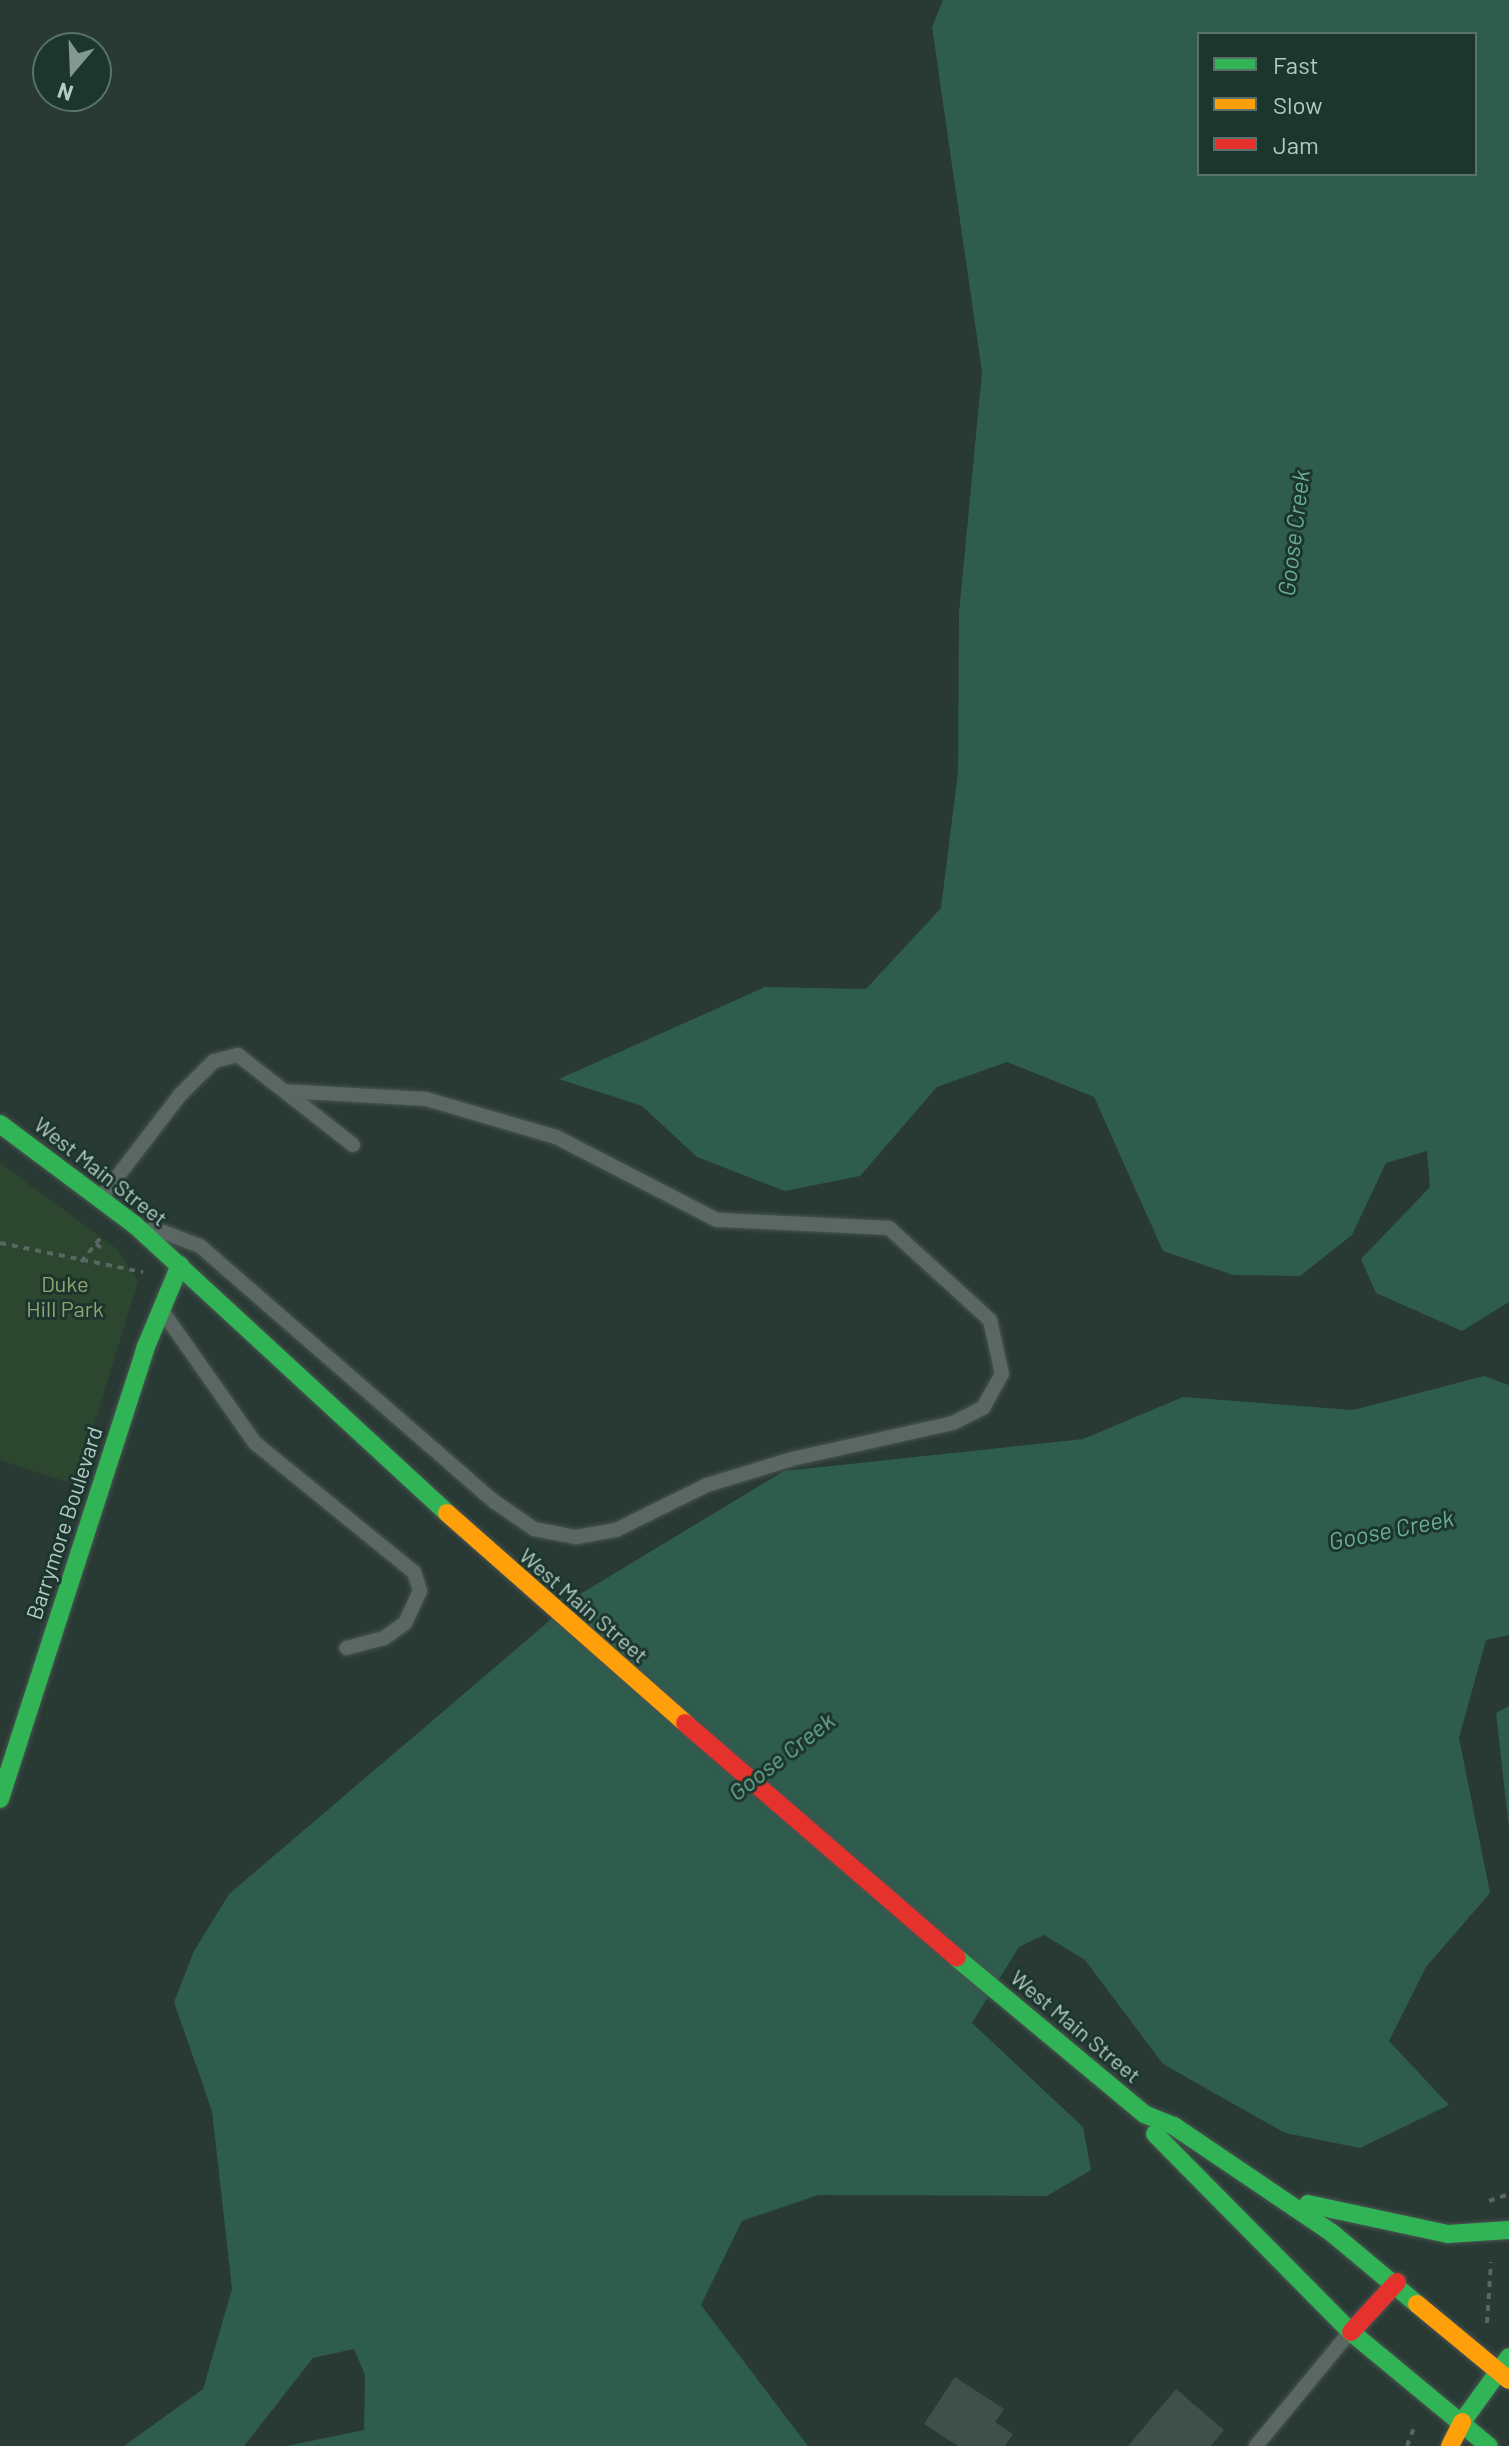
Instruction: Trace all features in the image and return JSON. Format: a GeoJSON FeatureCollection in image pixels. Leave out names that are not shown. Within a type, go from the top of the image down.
{"type":"FeatureCollection","features":[{"type":"Feature","properties":{"kind":"main road","name":"West Main Street"},"geometry":{"type":"LineString","coordinates":[[0,1124],[135,1225],[532,1592],[1044,2033],[1144,2114],[1174,2126],[1271,2190],[1397,2282],[1506,2369]]}},
{"type":"Feature","properties":{"kind":"main road","name":"Barrymore Boulevard"},"geometry":{"type":"LineString","coordinates":[[0,1799],[160,1308],[180,1265]]}},
{"type":"Feature","properties":{"kind":"main road","name":"West Main Street"},"geometry":{"type":"LineString","coordinates":[[1144,2114],[1158,2139],[1351,2332],[1489,2446]]}},
{"type":"Feature","properties":{"kind":"main road"},"geometry":{"type":"LineString","coordinates":[[1271,2190],[1369,2222],[1448,2234],[1509,2230]]}},
{"type":"Feature","properties":{"kind":"main road"},"geometry":{"type":"LineString","coordinates":[[1351,2332],[1397,2282]]}},
{"type":"Feature","properties":{"kind":"main road"},"geometry":{"type":"LineString","coordinates":[[1450,2446],[1462,2422],[1506,2369]]}},
{"type":"Feature","properties":{"kind":"lane"},"geometry":{"type":"LineString","coordinates":[[100,1198],[214,1061],[238,1055],[353,1145]]}},
{"type":"Feature","properties":{"kind":"lane"},"geometry":{"type":"LineString","coordinates":[[135,1225],[200,1246],[495,1502],[534,1529],[576,1537],[616,1530],[707,1485],[792,1459],[953,1423],[983,1408],[1002,1374],[990,1320],[889,1228],[717,1220],[542,1132],[426,1099],[285,1091]]}},
{"type":"Feature","properties":{"kind":"lane"},"geometry":{"type":"LineString","coordinates":[[160,1308],[255,1443],[414,1572],[420,1591],[405,1623],[384,1638],[346,1648]]}},
{"type":"Feature","properties":{"kind":"lane"},"geometry":{"type":"LineString","coordinates":[[1256,2446],[1351,2332]]}},
{"type":"Feature","properties":{"kind":"path"},"geometry":{"type":"LineString","coordinates":[[81,1262],[103,1234],[113,1242]]}},
{"type":"Feature","properties":{"kind":"path"},"geometry":{"type":"LineString","coordinates":[[0,1243],[81,1262],[149,1272]]}},
{"type":"Feature","properties":{"kind":"path"},"geometry":{"type":"LineString","coordinates":[[96,1244],[105,1251]]}},
{"type":"Feature","properties":{"kind":"path"},"geometry":{"type":"LineString","coordinates":[[129,1256],[140,1272]]}},
{"type":"Feature","properties":{"kind":"green space","name":"Duke Hill Park"},"geometry":{"type":"Polygon","coordinates":[[[0,1163],[117,1249],[138,1281],[76,1485],[0,1460],[0,1163]]]}},
{"type":"Feature","properties":{"kind":"water","name":"Goose Creek"},"geometry":{"type":"Polygon","coordinates":[[[943,0],[1509,0],[1509,1302],[1462,1331],[1376,1293],[1361,1259],[1430,1187],[1427,1151],[1386,1163],[1352,1235],[1300,1276],[1233,1275],[1163,1251],[1094,1097],[1007,1062],[937,1087],[860,1176],[785,1191],[697,1157],[642,1106],[559,1079],[765,987],[866,989],[941,908],[958,772],[959,613],[982,372],[932,27],[943,0]]]}},
{"type":"Feature","properties":{"kind":"water","name":"Goose Creek"},"geometry":{"type":"Polygon","coordinates":[[[1484,1376],[1509,1385],[1509,1635],[1486,1640],[1459,1738],[1490,1893],[1426,1967],[1389,2041],[1449,2105],[1360,2148],[1285,2133],[1163,2064],[1085,1960],[1044,1935],[1019,1947],[972,2023],[1083,2127],[1091,2170],[1047,2196],[818,2195],[742,2221],[701,2305],[808,2446],[286,2446],[364,2430],[365,2375],[354,2349],[313,2358],[244,2446],[124,2446],[203,2389],[232,2289],[212,2111],[174,2002],[194,1951],[229,1894],[582,1593],[784,1471],[1083,1439],[1183,1397],[1353,1410],[1484,1376]]]}},
{"type":"Feature","properties":{"kind":"water"},"geometry":{"type":"Polygon","coordinates":[[[1509,1706],[1509,1829],[1496,1713],[1509,1706]]]}},
{"type":"Feature","properties":{"kind":"building"},"geometry":{"type":"Polygon","coordinates":[[[955,2377],[1004,2409],[995,2422],[1013,2434],[1005,2446],[958,2446],[924,2424],[955,2377]]]}},
{"type":"Feature","properties":{"kind":"building"},"geometry":{"type":"Polygon","coordinates":[[[1176,2389],[1224,2430],[1211,2446],[1128,2446],[1176,2389]]]}},
{"type":"Feature","properties":{"kind":"traffic: fast"},"geometry":{"type":"LineString","coordinates":[[0,1124],[135,1225],[447,1513]]}},
{"type":"Feature","properties":{"kind":"traffic: fast"},"geometry":{"type":"LineString","coordinates":[[0,1799],[145,1349],[180,1265]]}},
{"type":"Feature","properties":{"kind":"traffic: fast"},"geometry":{"type":"LineString","coordinates":[[957,1958],[1144,2114],[1174,2126],[1332,2233],[1417,2304]]}},
{"type":"Feature","properties":{"kind":"traffic: fast"},"geometry":{"type":"LineString","coordinates":[[1155,2134],[1351,2332],[1489,2446]]}},
{"type":"Feature","properties":{"kind":"traffic: fast"},"geometry":{"type":"LineString","coordinates":[[1308,2204],[1448,2234],[1509,2230]]}},
{"type":"Feature","properties":{"kind":"traffic: fast"},"geometry":{"type":"LineString","coordinates":[[1462,2422],[1509,2357]]}},
{"type":"Feature","properties":{"kind":"traffic: slow"},"geometry":{"type":"LineString","coordinates":[[447,1513],[685,1723]]}},
{"type":"Feature","properties":{"kind":"traffic: slow"},"geometry":{"type":"LineString","coordinates":[[1417,2304],[1509,2380]]}},
{"type":"Feature","properties":{"kind":"traffic: slow"},"geometry":{"type":"LineString","coordinates":[[1450,2446],[1462,2422]]}},
{"type":"Feature","properties":{"kind":"traffic: jam"},"geometry":{"type":"LineString","coordinates":[[685,1723],[957,1958]]}},
{"type":"Feature","properties":{"kind":"traffic: jam"},"geometry":{"type":"LineString","coordinates":[[1351,2332],[1397,2282]]}}]}
